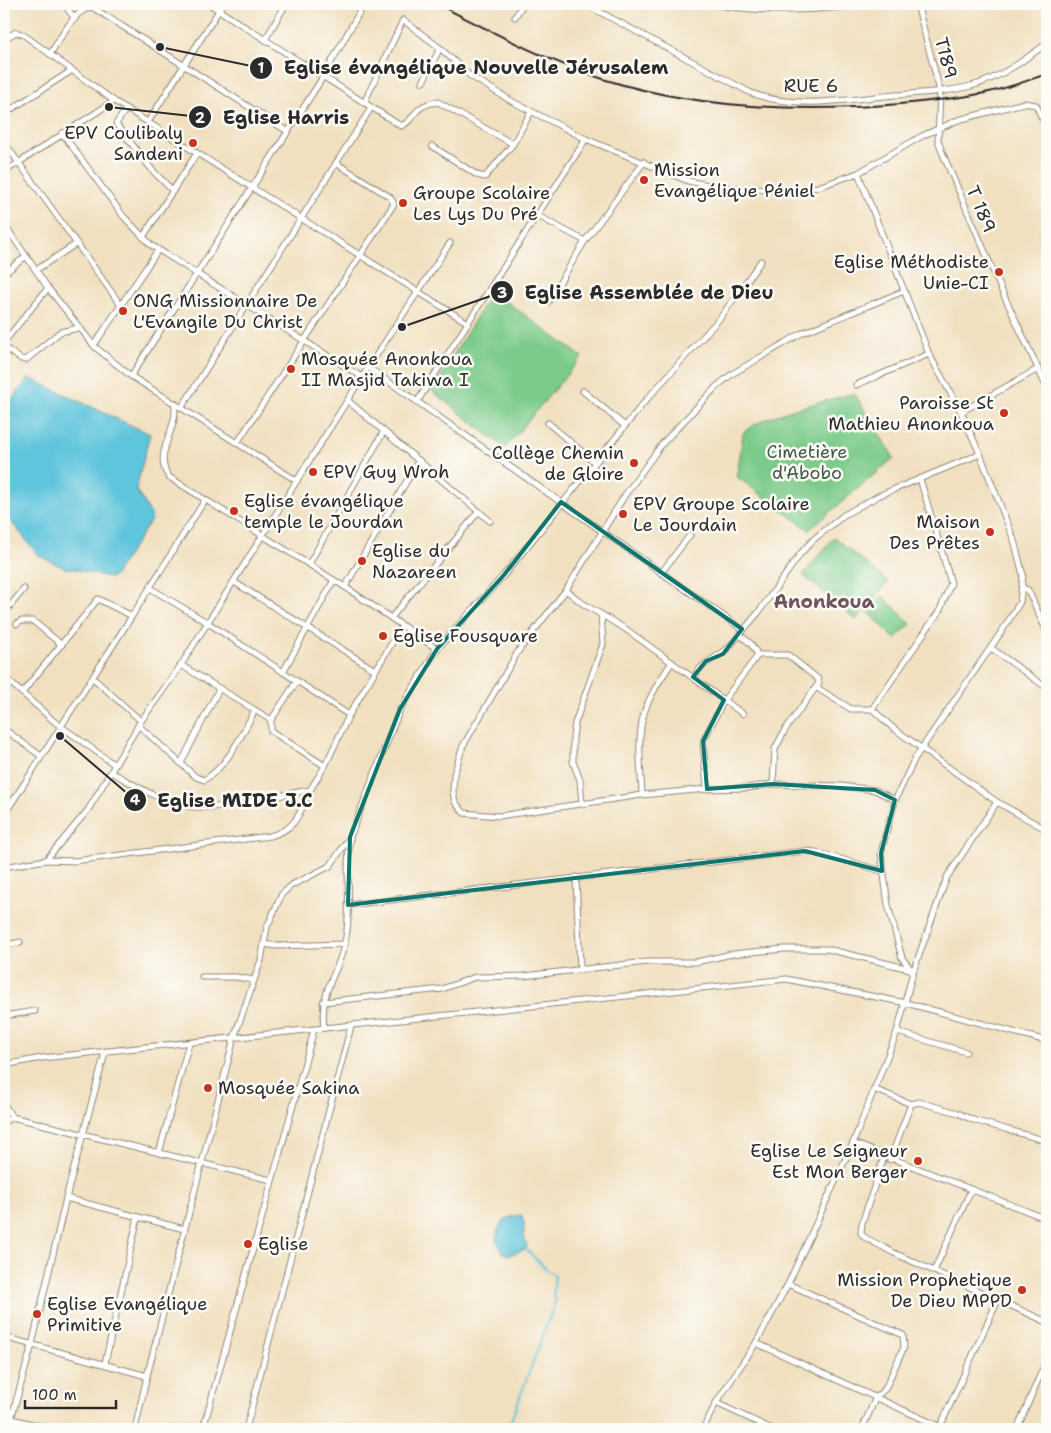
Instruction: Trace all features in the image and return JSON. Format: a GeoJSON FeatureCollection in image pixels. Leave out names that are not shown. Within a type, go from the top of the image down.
{"type":"FeatureCollection","features":[{"type":"Feature","properties":{"kind":"street"},"geometry":{"type":"LineString","coordinates":[[64,4],[75,19]]}},
{"type":"Feature","properties":{"kind":"street"},"geometry":{"type":"LineString","coordinates":[[209,4],[401,126],[405,124],[416,109],[426,103],[438,102],[513,144]]}},
{"type":"Feature","properties":{"kind":"street"},"geometry":{"type":"LineString","coordinates":[[148,122],[223,4]]}},
{"type":"Feature","properties":{"kind":"street"},"geometry":{"type":"LineString","coordinates":[[265,40],[286,4]]}},
{"type":"Feature","properties":{"kind":"street"},"geometry":{"type":"LineString","coordinates":[[131,376],[250,187],[323,77],[364,4]]}},
{"type":"Feature","properties":{"kind":"street"},"geometry":{"type":"LineString","coordinates":[[515,17],[523,4]]}},
{"type":"Feature","properties":{"kind":"street","name":"RUE 6"},"geometry":{"type":"LineString","coordinates":[[586,4],[739,88],[761,97],[810,102],[940,91],[977,84],[996,77],[1047,43]]}},
{"type":"Feature","properties":{"kind":"street"},"geometry":{"type":"LineString","coordinates":[[713,4],[747,8],[810,10],[869,4]]}},
{"type":"Feature","properties":{"kind":"street","name":"T189"},"geometry":{"type":"LineString","coordinates":[[917,4],[940,91]]}},
{"type":"Feature","properties":{"kind":"street"},"geometry":{"type":"LineString","coordinates":[[50,54],[75,19],[85,8],[92,7],[288,131]]}},
{"type":"Feature","properties":{"kind":"street"},"geometry":{"type":"LineString","coordinates":[[364,103],[403,20],[440,48],[484,86],[531,112],[586,139],[695,183],[718,187],[789,191],[818,187],[858,173],[922,136],[958,120],[1024,102],[1036,105],[1047,129]]}},
{"type":"Feature","properties":{"kind":"street"},"geometry":{"type":"LineString","coordinates":[[4,39],[16,32],[24,34],[71,71],[126,109],[358,256],[468,323]]}},
{"type":"Feature","properties":{"kind":"street"},"geometry":{"type":"LineString","coordinates":[[422,82],[440,48]]}},
{"type":"Feature","properties":{"kind":"street"},"geometry":{"type":"LineString","coordinates":[[4,114],[71,71]]}},
{"type":"Feature","properties":{"kind":"street","name":"T 189"},"geometry":{"type":"LineString","coordinates":[[940,91],[938,140],[949,169],[1047,388]]}},
{"type":"Feature","properties":{"kind":"street"},"geometry":{"type":"LineString","coordinates":[[4,172],[114,101]]}},
{"type":"Feature","properties":{"kind":"street"},"geometry":{"type":"LineString","coordinates":[[182,407],[371,108]]}},
{"type":"Feature","properties":{"kind":"street"},"geometry":{"type":"LineString","coordinates":[[126,109],[116,124],[153,171],[173,191]]}},
{"type":"Feature","properties":{"kind":"street"},"geometry":{"type":"LineString","coordinates":[[432,146],[477,175],[485,177],[513,144],[531,112]]}},
{"type":"Feature","properties":{"kind":"street"},"geometry":{"type":"LineString","coordinates":[[62,133],[124,217],[158,250],[245,306],[362,377]]}},
{"type":"Feature","properties":{"kind":"street"},"geometry":{"type":"LineString","coordinates":[[418,402],[586,139]]}},
{"type":"Feature","properties":{"kind":"street"},"geometry":{"type":"LineString","coordinates":[[4,142],[120,304]]}},
{"type":"Feature","properties":{"kind":"street"},"geometry":{"type":"LineString","coordinates":[[143,237],[197,153]]}},
{"type":"Feature","properties":{"kind":"street"},"geometry":{"type":"LineString","coordinates":[[548,302],[585,241],[644,162]]}},
{"type":"Feature","properties":{"kind":"street"},"geometry":{"type":"LineString","coordinates":[[237,443],[358,256],[394,204],[390,197],[336,163]]}},
{"type":"Feature","properties":{"kind":"street"},"geometry":{"type":"LineString","coordinates":[[858,173],[929,354],[961,412],[980,454],[1014,540],[1023,575],[1020,602],[991,648],[922,748],[906,774],[895,800],[881,853],[882,871],[888,905],[902,958],[911,970]]}},
{"type":"Feature","properties":{"kind":"street"},"geometry":{"type":"LineString","coordinates":[[538,216],[585,241]]}},
{"type":"Feature","properties":{"kind":"street"},"geometry":{"type":"LineString","coordinates":[[4,224],[48,288],[94,346],[131,376],[297,481]]}},
{"type":"Feature","properties":{"kind":"street"},"geometry":{"type":"LineString","coordinates":[[46,860],[88,810],[139,723],[181,665],[362,377],[420,293],[450,243]]}},
{"type":"Feature","properties":{"kind":"street"},"geometry":{"type":"LineString","coordinates":[[36,270],[76,244]]}},
{"type":"Feature","properties":{"kind":"street"},"geometry":{"type":"LineString","coordinates":[[94,346],[120,304],[158,250]]}},
{"type":"Feature","properties":{"kind":"street"},"geometry":{"type":"LineString","coordinates":[[4,274],[26,256]]}},
{"type":"Feature","properties":{"kind":"street"},"geometry":{"type":"LineString","coordinates":[[135,1429],[184,1229],[234,1038],[254,980],[267,927],[282,894],[292,885],[330,866],[350,837],[400,709],[437,649],[504,575],[594,462],[720,318],[762,262]]}},
{"type":"Feature","properties":{"kind":"street"},"geometry":{"type":"LineString","coordinates":[[4,342],[48,288]]}},
{"type":"Feature","properties":{"kind":"street"},"geometry":{"type":"LineString","coordinates":[[895,800],[875,790],[841,786],[773,784],[747,788],[707,789],[642,795],[499,816],[464,813],[455,802],[453,792],[454,774],[462,746],[519,650],[566,590],[625,495],[662,444],[716,387],[732,374],[802,333],[904,291]]}},
{"type":"Feature","properties":{"kind":"street"},"geometry":{"type":"LineString","coordinates":[[4,347],[21,359],[26,360],[60,332],[78,328]]}},
{"type":"Feature","properties":{"kind":"street"},"geometry":{"type":"LineString","coordinates":[[856,385],[929,354]]}},
{"type":"Feature","properties":{"kind":"street"},"geometry":{"type":"LineString","coordinates":[[369,368],[661,573],[741,632],[758,654]]}},
{"type":"Feature","properties":{"kind":"street"},"geometry":{"type":"LineString","coordinates":[[961,412],[1038,369]]}},
{"type":"Feature","properties":{"kind":"street"},"geometry":{"type":"LineString","coordinates":[[584,391],[625,426]]}},
{"type":"Feature","properties":{"kind":"street"},"geometry":{"type":"LineString","coordinates":[[348,401],[490,521]]}},
{"type":"Feature","properties":{"kind":"street"},"geometry":{"type":"LineString","coordinates":[[175,403],[174,419],[164,449],[163,469],[169,477],[345,587],[437,649]]}},
{"type":"Feature","properties":{"kind":"street"},"geometry":{"type":"LineString","coordinates":[[548,423],[594,462]]}},
{"type":"Feature","properties":{"kind":"street"},"geometry":{"type":"LineString","coordinates":[[309,564],[384,431]]}},
{"type":"Feature","properties":{"kind":"street"},"geometry":{"type":"LineString","coordinates":[[694,677],[702,665],[723,654],[758,614],[814,539],[854,508],[980,454]]}},
{"type":"Feature","properties":{"kind":"street"},"geometry":{"type":"LineString","coordinates":[[345,587],[419,460]]}},
{"type":"Feature","properties":{"kind":"street"},"geometry":{"type":"LineString","coordinates":[[872,709],[940,610],[951,583],[920,479]]}},
{"type":"Feature","properties":{"kind":"street"},"geometry":{"type":"LineString","coordinates":[[4,815],[205,500]]}},
{"type":"Feature","properties":{"kind":"street"},"geometry":{"type":"LineString","coordinates":[[391,618],[478,510]]}},
{"type":"Feature","properties":{"kind":"street"},"geometry":{"type":"LineString","coordinates":[[661,573],[690,535]]}},
{"type":"Feature","properties":{"kind":"street"},"geometry":{"type":"LineString","coordinates":[[283,672],[334,580]]}},
{"type":"Feature","properties":{"kind":"street"},"geometry":{"type":"LineString","coordinates":[[234,582],[375,670]]}},
{"type":"Feature","properties":{"kind":"street"},"geometry":{"type":"LineString","coordinates":[[150,588],[208,623],[349,715]]}},
{"type":"Feature","properties":{"kind":"street"},"geometry":{"type":"LineString","coordinates":[[1023,588],[1028,590],[1047,632]]}},
{"type":"Feature","properties":{"kind":"street"},"geometry":{"type":"LineString","coordinates":[[4,613],[24,589]]}},
{"type":"Feature","properties":{"kind":"street"},"geometry":{"type":"LineString","coordinates":[[566,590],[601,614],[618,623],[743,714]]}},
{"type":"Feature","properties":{"kind":"street"},"geometry":{"type":"LineString","coordinates":[[22,693],[62,646],[98,599],[132,616]]}},
{"type":"Feature","properties":{"kind":"street"},"geometry":{"type":"LineString","coordinates":[[582,804],[580,780],[574,762],[573,737],[575,722],[602,649],[601,614]]}},
{"type":"Feature","properties":{"kind":"street"},"geometry":{"type":"LineString","coordinates":[[17,624],[21,621],[33,621],[62,646]]}},
{"type":"Feature","properties":{"kind":"street"},"geometry":{"type":"LineString","coordinates":[[4,867],[46,860],[74,860],[270,836],[283,832],[293,825],[310,790],[325,766],[349,715],[402,626]]}},
{"type":"Feature","properties":{"kind":"street"},"geometry":{"type":"LineString","coordinates":[[991,648],[1047,688]]}},
{"type":"Feature","properties":{"kind":"street"},"geometry":{"type":"LineString","coordinates":[[758,654],[788,655],[818,679],[817,688],[794,717],[775,749],[773,784]]}},
{"type":"Feature","properties":{"kind":"street"},"geometry":{"type":"LineString","coordinates":[[707,789],[703,740],[724,700],[758,654]]}},
{"type":"Feature","properties":{"kind":"street"},"geometry":{"type":"LineString","coordinates":[[642,795],[640,761],[643,718],[649,700],[672,662]]}},
{"type":"Feature","properties":{"kind":"street"},"geometry":{"type":"LineString","coordinates":[[181,665],[271,720]]}},
{"type":"Feature","properties":{"kind":"street"},"geometry":{"type":"LineString","coordinates":[[4,678],[60,726],[115,765]]}},
{"type":"Feature","properties":{"kind":"street"},"geometry":{"type":"LineString","coordinates":[[93,678],[180,763],[204,780],[211,776],[239,740],[255,710]]}},
{"type":"Feature","properties":{"kind":"street"},"geometry":{"type":"LineString","coordinates":[[298,681],[271,720],[271,731],[325,766]]}},
{"type":"Feature","properties":{"kind":"street"},"geometry":{"type":"LineString","coordinates":[[817,688],[851,709],[872,709],[893,728],[997,802],[1047,830]]}},
{"type":"Feature","properties":{"kind":"street"},"geometry":{"type":"LineString","coordinates":[[180,763],[219,689]]}},
{"type":"Feature","properties":{"kind":"street"},"geometry":{"type":"LineString","coordinates":[[4,728],[41,756]]}},
{"type":"Feature","properties":{"kind":"street"},"geometry":{"type":"LineString","coordinates":[[111,772],[157,795],[190,807],[220,807],[310,790]]}},
{"type":"Feature","properties":{"kind":"street"},"geometry":{"type":"LineString","coordinates":[[703,1429],[716,1403],[756,1343],[788,1284],[853,1143],[897,1032],[906,1003],[911,970],[947,877],[997,802]]}},
{"type":"Feature","properties":{"kind":"street"},"geometry":{"type":"LineString","coordinates":[[324,1028],[323,1002],[345,944],[348,905],[347,859],[350,837]]}},
{"type":"Feature","properties":{"kind":"street"},"geometry":{"type":"LineString","coordinates":[[348,905],[805,851],[816,852],[882,871]]}},
{"type":"Feature","properties":{"kind":"street"},"geometry":{"type":"LineString","coordinates":[[576,877],[580,970]]}},
{"type":"Feature","properties":{"kind":"street"},"geometry":{"type":"LineString","coordinates":[[4,946],[20,942]]}},
{"type":"Feature","properties":{"kind":"street"},"geometry":{"type":"LineString","coordinates":[[264,944],[276,946],[345,944]]}},
{"type":"Feature","properties":{"kind":"street"},"geometry":{"type":"LineString","coordinates":[[323,1002],[442,989],[475,977],[580,970],[647,962],[696,962],[732,954],[784,948],[827,949],[911,970]]}},
{"type":"Feature","properties":{"kind":"street"},"geometry":{"type":"LineString","coordinates":[[202,977],[236,977],[254,980]]}},
{"type":"Feature","properties":{"kind":"street"},"geometry":{"type":"LineString","coordinates":[[4,1065],[42,1058],[105,1053],[324,1028],[786,980],[906,1003],[1047,1041]]}},
{"type":"Feature","properties":{"kind":"street"},"geometry":{"type":"LineString","coordinates":[[4,1016],[35,1011]]}},
{"type":"Feature","properties":{"kind":"street"},"geometry":{"type":"LineString","coordinates":[[246,1429],[351,1026]]}},
{"type":"Feature","properties":{"kind":"street"},"geometry":{"type":"LineString","coordinates":[[203,1429],[314,1030]]}},
{"type":"Feature","properties":{"kind":"street"},"geometry":{"type":"LineString","coordinates":[[897,1032],[966,1052]]}},
{"type":"Feature","properties":{"kind":"street"},"geometry":{"type":"LineString","coordinates":[[159,1153],[189,1043]]}},
{"type":"Feature","properties":{"kind":"street"},"geometry":{"type":"LineString","coordinates":[[11,1419],[32,1345],[66,1198],[105,1053]]}},
{"type":"Feature","properties":{"kind":"street"},"geometry":{"type":"LineString","coordinates":[[874,1089],[911,1104],[919,1102],[1047,1142]]}},
{"type":"Feature","properties":{"kind":"street"},"geometry":{"type":"LineString","coordinates":[[4,1104],[12,1117],[271,1180]]}},
{"type":"Feature","properties":{"kind":"street"},"geometry":{"type":"LineString","coordinates":[[911,1104],[862,1223],[861,1233],[894,1253],[1047,1322]]}},
{"type":"Feature","properties":{"kind":"street"},"geometry":{"type":"LineString","coordinates":[[4,1122],[12,1117]]}},
{"type":"Feature","properties":{"kind":"street"},"geometry":{"type":"LineString","coordinates":[[853,1143],[887,1159],[1047,1220]]}},
{"type":"Feature","properties":{"kind":"street"},"geometry":{"type":"LineString","coordinates":[[934,1271],[971,1190]]}},
{"type":"Feature","properties":{"kind":"street"},"geometry":{"type":"LineString","coordinates":[[66,1198],[184,1229]]}},
{"type":"Feature","properties":{"kind":"street"},"geometry":{"type":"LineString","coordinates":[[105,1363],[138,1217]]}},
{"type":"Feature","properties":{"kind":"street"},"geometry":{"type":"LineString","coordinates":[[788,1284],[903,1335],[904,1347],[885,1389],[876,1398],[862,1429]]}},
{"type":"Feature","properties":{"kind":"street"},"geometry":{"type":"LineString","coordinates":[[756,1343],[941,1428],[998,1300]]}},
{"type":"Feature","properties":{"kind":"street"},"geometry":{"type":"LineString","coordinates":[[4,1337],[147,1376]]}},
{"type":"Feature","properties":{"kind":"street"},"geometry":{"type":"LineString","coordinates":[[1017,1429],[1047,1360]]}},
{"type":"Feature","properties":{"kind":"street"},"geometry":{"type":"LineString","coordinates":[[716,1403],[772,1429]]}},
{"type":"Feature","properties":{"kind":"street"},"geometry":{"type":"LineString","coordinates":[[4,1417],[52,1429]]}},
{"type":"Feature","properties":{"kind":"highlighted area"},"geometry":{"type":"Polygon","coordinates":[[[561,502],[742,629],[723,654],[706,661],[693,677],[724,700],[703,741],[707,789],[773,784],[875,790],[895,800],[881,853],[882,871],[805,851],[348,905],[350,837],[400,709],[437,649],[504,575],[561,502]]]}},
{"type":"Feature","properties":{"kind":"green space"},"geometry":{"type":"Polygon","coordinates":[[[492,291],[582,357],[505,448],[432,391],[492,291]]]}},
{"type":"Feature","properties":{"kind":"green space","name":"Cimetière d'Abobo"},"geometry":{"type":"Polygon","coordinates":[[[854,393],[894,458],[809,530],[737,477],[743,433],[752,426],[779,414],[854,393]]]}},
{"type":"Feature","properties":{"kind":"green space"},"geometry":{"type":"Polygon","coordinates":[[[834,537],[888,582],[856,620],[803,575],[834,537]]]}},
{"type":"Feature","properties":{"kind":"green space"},"geometry":{"type":"Polygon","coordinates":[[[883,596],[911,624],[895,639],[867,611],[883,596]]]}},
{"type":"Feature","properties":{"kind":"water"},"geometry":{"type":"Polygon","coordinates":[[[29,378],[150,434],[136,489],[152,516],[151,520],[115,575],[110,578],[70,568],[67,569],[39,556],[4,513],[4,409],[29,378]]]}},
{"type":"Feature","properties":{"kind":"water"},"geometry":{"type":"Polygon","coordinates":[[[521,1215],[524,1222],[526,1249],[510,1255],[503,1253],[496,1238],[499,1228],[507,1219],[521,1215]]]}},
{"type":"Feature","properties":{"kind":"waterway"},"geometry":{"type":"LineString","coordinates":[[508,1429],[556,1300],[553,1295],[555,1276],[526,1249]]}},
{"type":"Feature","properties":{"kind":"railway"},"geometry":{"type":"LineString","coordinates":[[437,4],[562,64],[606,80],[681,98],[719,103],[796,108],[834,108],[911,103],[980,94],[1047,74]]}},
{"type":"Feature","properties":{"kind":"place","name":"Eglise évangélique Nouvelle Jérusalem"},"geometry":{"type":"Point","coordinates":[160,47]}},
{"type":"Feature","properties":{"kind":"place","name":"Eglise Harris"},"geometry":{"type":"Point","coordinates":[109,107]}},
{"type":"Feature","properties":{"kind":"place","name":"EPV Coulibaly Sandeni"},"geometry":{"type":"Point","coordinates":[193,143]}},
{"type":"Feature","properties":{"kind":"place","name":"Mission Evangélique Péniel"},"geometry":{"type":"Point","coordinates":[644,180]}},
{"type":"Feature","properties":{"kind":"place","name":"Groupe Scolaire Les Lys Du Pré"},"geometry":{"type":"Point","coordinates":[403,203]}},
{"type":"Feature","properties":{"kind":"place","name":"Eglise Méthodiste Unie-CI"},"geometry":{"type":"Point","coordinates":[999,272]}},
{"type":"Feature","properties":{"kind":"place","name":"ONG Missionnaire De L'Evangile Du Christ"},"geometry":{"type":"Point","coordinates":[123,311]}},
{"type":"Feature","properties":{"kind":"place","name":"Eglise Assemblée de Dieu"},"geometry":{"type":"Point","coordinates":[402,327]}},
{"type":"Feature","properties":{"kind":"place","name":"Mosquée Anonkoua II Masjid Takiwa I"},"geometry":{"type":"Point","coordinates":[291,369]}},
{"type":"Feature","properties":{"kind":"place","name":"Paroisse St Mathieu Anonkoua"},"geometry":{"type":"Point","coordinates":[1004,413]}},
{"type":"Feature","properties":{"kind":"place","name":"Collège Chemin de Gloire"},"geometry":{"type":"Point","coordinates":[634,463]}},
{"type":"Feature","properties":{"kind":"place","name":"EPV Guy Wroh"},"geometry":{"type":"Point","coordinates":[313,472]}},
{"type":"Feature","properties":{"kind":"place","name":"Eglise évangélique temple le Jourdan"},"geometry":{"type":"Point","coordinates":[234,511]}},
{"type":"Feature","properties":{"kind":"place","name":"EPV Groupe Scolaire Le Jourdain"},"geometry":{"type":"Point","coordinates":[623,514]}},
{"type":"Feature","properties":{"kind":"place","name":"Maison Des Prêtes"},"geometry":{"type":"Point","coordinates":[990,532]}},
{"type":"Feature","properties":{"kind":"place","name":"Eglise du Nazareen"},"geometry":{"type":"Point","coordinates":[362,561]}},
{"type":"Feature","properties":{"kind":"place","name":"Eglise Fousquare"},"geometry":{"type":"Point","coordinates":[383,636]}},
{"type":"Feature","properties":{"kind":"place","name":"Eglise MIDE J.C"},"geometry":{"type":"Point","coordinates":[60,736]}},
{"type":"Feature","properties":{"kind":"place","name":"Mosquée Sakina"},"geometry":{"type":"Point","coordinates":[208,1088]}},
{"type":"Feature","properties":{"kind":"place","name":"Eglise Le Seigneur Est Mon Berger"},"geometry":{"type":"Point","coordinates":[918,1161]}},
{"type":"Feature","properties":{"kind":"place","name":"Eglise"},"geometry":{"type":"Point","coordinates":[248,1244]}},
{"type":"Feature","properties":{"kind":"place","name":"Mission Prophetique De Dieu MPPD"},"geometry":{"type":"Point","coordinates":[1022,1290]}},
{"type":"Feature","properties":{"kind":"place","name":"Eglise Evangélique Primitive"},"geometry":{"type":"Point","coordinates":[37,1314]}},
{"type":"Feature","properties":{"kind":"district","name":"Anonkoua"},"geometry":{"type":"Point","coordinates":[824,601]}}]}
